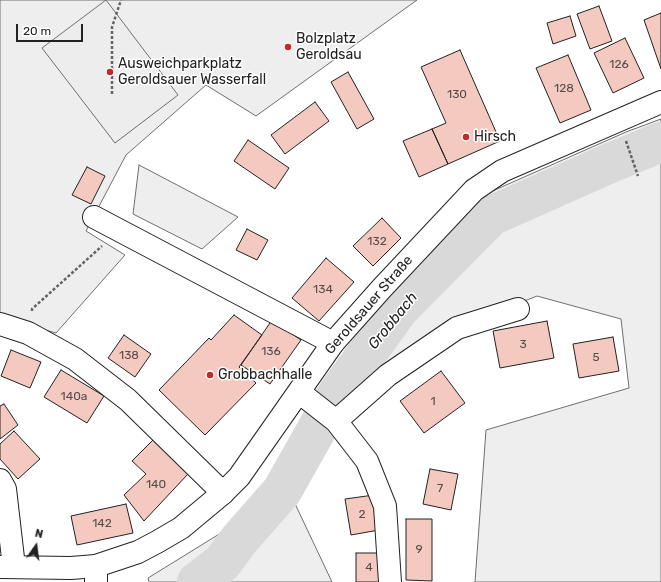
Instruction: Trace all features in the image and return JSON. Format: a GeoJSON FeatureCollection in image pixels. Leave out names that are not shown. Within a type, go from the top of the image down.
{"type":"FeatureCollection","features":[{"type":"Feature","properties":{"kind":"main road","name":"Geroldsauer Straße"},"geometry":{"type":"LineString","coordinates":[[7,567],[72,568],[96,574],[181,528],[223,493],[239,477],[253,458],[306,398],[333,343],[382,288],[474,190],[502,171],[661,102]]}},
{"type":"Feature","properties":{"kind":"main road"},"geometry":{"type":"LineString","coordinates":[[102,221],[333,343]]}},
{"type":"Feature","properties":{"kind":"main road"},"geometry":{"type":"LineString","coordinates":[[336,421],[388,374],[457,328],[518,309]]}},
{"type":"Feature","properties":{"kind":"main road"},"geometry":{"type":"LineString","coordinates":[[0,324],[28,333],[75,359],[128,400],[223,493]]}},
{"type":"Feature","properties":{"kind":"main road"},"geometry":{"type":"LineString","coordinates":[[306,398],[336,421],[367,461],[385,506],[390,582]]}},
{"type":"Feature","properties":{"kind":"main road"},"geometry":{"type":"LineString","coordinates":[[0,480],[5,489],[7,567]]}},
{"type":"Feature","properties":{"kind":"path"},"geometry":{"type":"LineString","coordinates":[[112,94],[112,27],[121,0]]}},
{"type":"Feature","properties":{"kind":"path"},"geometry":{"type":"LineString","coordinates":[[627,146],[638,176]]}},
{"type":"Feature","properties":{"kind":"path"},"geometry":{"type":"LineString","coordinates":[[28,333],[32,309],[104,244],[102,221]]}},
{"type":"Feature","properties":{"kind":"shaded area"},"geometry":{"type":"Polygon","coordinates":[[[0,0],[417,0],[256,116],[206,85],[126,155],[86,231],[125,255],[56,333],[0,317],[0,0]]]}},
{"type":"Feature","properties":{"kind":"shaded area","name":"Ausweichparkplatz Geroldsauer Wasserfall"},"geometry":{"type":"Polygon","coordinates":[[[106,0],[178,95],[115,143],[42,48],[106,0]]]}},
{"type":"Feature","properties":{"kind":"shaded area"},"geometry":{"type":"Polygon","coordinates":[[[661,119],[661,582],[475,582],[486,430],[629,388],[621,319],[537,296],[457,328],[388,375],[372,355],[448,265],[488,193],[626,132],[661,119]]]}},
{"type":"Feature","properties":{"kind":"shaded area"},"geometry":{"type":"Polygon","coordinates":[[[139,165],[238,217],[202,249],[133,214],[139,165]]]}},
{"type":"Feature","properties":{"kind":"shaded area"},"geometry":{"type":"Polygon","coordinates":[[[289,491],[332,582],[149,582],[148,578],[289,491]]]}},
{"type":"Feature","properties":{"kind":"building"},"geometry":{"type":"Polygon","coordinates":[[[599,6],[612,41],[590,49],[577,14],[599,6]]]}},
{"type":"Feature","properties":{"kind":"building"},"geometry":{"type":"Polygon","coordinates":[[[661,13],[661,69],[644,20],[661,13]]]}},
{"type":"Feature","properties":{"kind":"building"},"geometry":{"type":"Polygon","coordinates":[[[570,16],[576,36],[553,44],[547,23],[570,16]]]}},
{"type":"Feature","properties":{"kind":"building"},"geometry":{"type":"Polygon","coordinates":[[[625,38],[644,78],[613,93],[594,53],[625,38]]]}},
{"type":"Feature","properties":{"kind":"building"},"geometry":{"type":"Polygon","coordinates":[[[460,50],[500,141],[448,164],[432,129],[446,123],[421,67],[460,50]]]}},
{"type":"Feature","properties":{"kind":"building"},"geometry":{"type":"Polygon","coordinates":[[[568,55],[591,110],[560,123],[536,68],[568,55]]]}},
{"type":"Feature","properties":{"kind":"building"},"geometry":{"type":"Polygon","coordinates":[[[348,72],[374,119],[357,129],[331,82],[348,72]]]}},
{"type":"Feature","properties":{"kind":"building"},"geometry":{"type":"Polygon","coordinates":[[[315,102],[329,121],[285,154],[271,135],[315,102]]]}},
{"type":"Feature","properties":{"kind":"building"},"geometry":{"type":"Polygon","coordinates":[[[432,129],[448,164],[419,177],[403,141],[432,129]]]}},
{"type":"Feature","properties":{"kind":"building"},"geometry":{"type":"Polygon","coordinates":[[[248,140],[289,168],[275,189],[234,161],[248,140]]]}},
{"type":"Feature","properties":{"kind":"building"},"geometry":{"type":"Polygon","coordinates":[[[87,167],[105,176],[91,204],[72,195],[87,167]]]}},
{"type":"Feature","properties":{"kind":"building"},"geometry":{"type":"Polygon","coordinates":[[[382,218],[401,238],[373,266],[353,246],[382,218]]]}},
{"type":"Feature","properties":{"kind":"building"},"geometry":{"type":"Polygon","coordinates":[[[247,229],[268,240],[257,260],[236,250],[247,229]]]}},
{"type":"Feature","properties":{"kind":"building"},"geometry":{"type":"Polygon","coordinates":[[[326,258],[354,282],[319,321],[292,298],[326,258]]]}},
{"type":"Feature","properties":{"kind":"building","name":"Grobbachhalle"},"geometry":{"type":"Polygon","coordinates":[[[234,315],[262,335],[239,367],[256,383],[205,435],[159,390],[209,338],[211,340],[234,315]]]}},
{"type":"Feature","properties":{"kind":"building"},"geometry":{"type":"Polygon","coordinates":[[[272,320],[301,340],[270,384],[241,365],[272,320]]]}},
{"type":"Feature","properties":{"kind":"building"},"geometry":{"type":"Polygon","coordinates":[[[547,321],[554,358],[500,368],[493,331],[547,321]]]}},
{"type":"Feature","properties":{"kind":"building"},"geometry":{"type":"Polygon","coordinates":[[[124,335],[151,354],[135,377],[108,358],[124,335]]]}},
{"type":"Feature","properties":{"kind":"building"},"geometry":{"type":"Polygon","coordinates":[[[613,337],[619,371],[579,378],[573,344],[613,337]]]}},
{"type":"Feature","properties":{"kind":"building"},"geometry":{"type":"Polygon","coordinates":[[[11,350],[41,362],[30,388],[1,376],[11,350]]]}},
{"type":"Feature","properties":{"kind":"building"},"geometry":{"type":"Polygon","coordinates":[[[61,370],[104,396],[87,423],[44,397],[61,370]]]}},
{"type":"Feature","properties":{"kind":"building"},"geometry":{"type":"Polygon","coordinates":[[[441,371],[465,403],[424,433],[400,401],[441,371]]]}},
{"type":"Feature","properties":{"kind":"building"},"geometry":{"type":"Polygon","coordinates":[[[4,404],[18,425],[0,439],[0,406],[4,404]]]}},
{"type":"Feature","properties":{"kind":"building"},"geometry":{"type":"Polygon","coordinates":[[[14,431],[40,459],[18,479],[0,459],[0,444],[14,431]]]}},
{"type":"Feature","properties":{"kind":"building"},"geometry":{"type":"Polygon","coordinates":[[[154,439],[188,474],[144,521],[124,495],[146,474],[132,461],[154,439]]]}},
{"type":"Feature","properties":{"kind":"building"},"geometry":{"type":"Polygon","coordinates":[[[430,469],[458,474],[451,510],[423,504],[430,469]]]}},
{"type":"Feature","properties":{"kind":"building"},"geometry":{"type":"Polygon","coordinates":[[[374,495],[379,530],[351,535],[345,499],[374,495]]]}},
{"type":"Feature","properties":{"kind":"building"},"geometry":{"type":"Polygon","coordinates":[[[126,504],[133,533],[77,545],[71,516],[126,504]]]}},
{"type":"Feature","properties":{"kind":"building"},"geometry":{"type":"Polygon","coordinates":[[[406,519],[432,519],[432,581],[406,580],[406,519]]]}},
{"type":"Feature","properties":{"kind":"building"},"geometry":{"type":"Polygon","coordinates":[[[356,553],[382,553],[383,582],[356,582],[356,553]]]}},
{"type":"Feature","properties":{"kind":"waterway","name":"Grobbach"},"geometry":{"type":"LineString","coordinates":[[197,582],[222,563],[239,540],[282,491],[335,397],[399,309],[491,216],[661,142]]}},
{"type":"Feature","properties":{"kind":"place","name":"Bolzplatz Geroldsau"},"geometry":{"type":"Point","coordinates":[288,47]}},
{"type":"Feature","properties":{"kind":"place","name":"Ausweichparkplatz Geroldsauer Wasserfall"},"geometry":{"type":"Point","coordinates":[110,72]}},
{"type":"Feature","properties":{"kind":"place","name":"Hirsch"},"geometry":{"type":"Point","coordinates":[466,137]}},
{"type":"Feature","properties":{"kind":"place","name":"Grobbachhalle"},"geometry":{"type":"Point","coordinates":[210,375]}}]}
